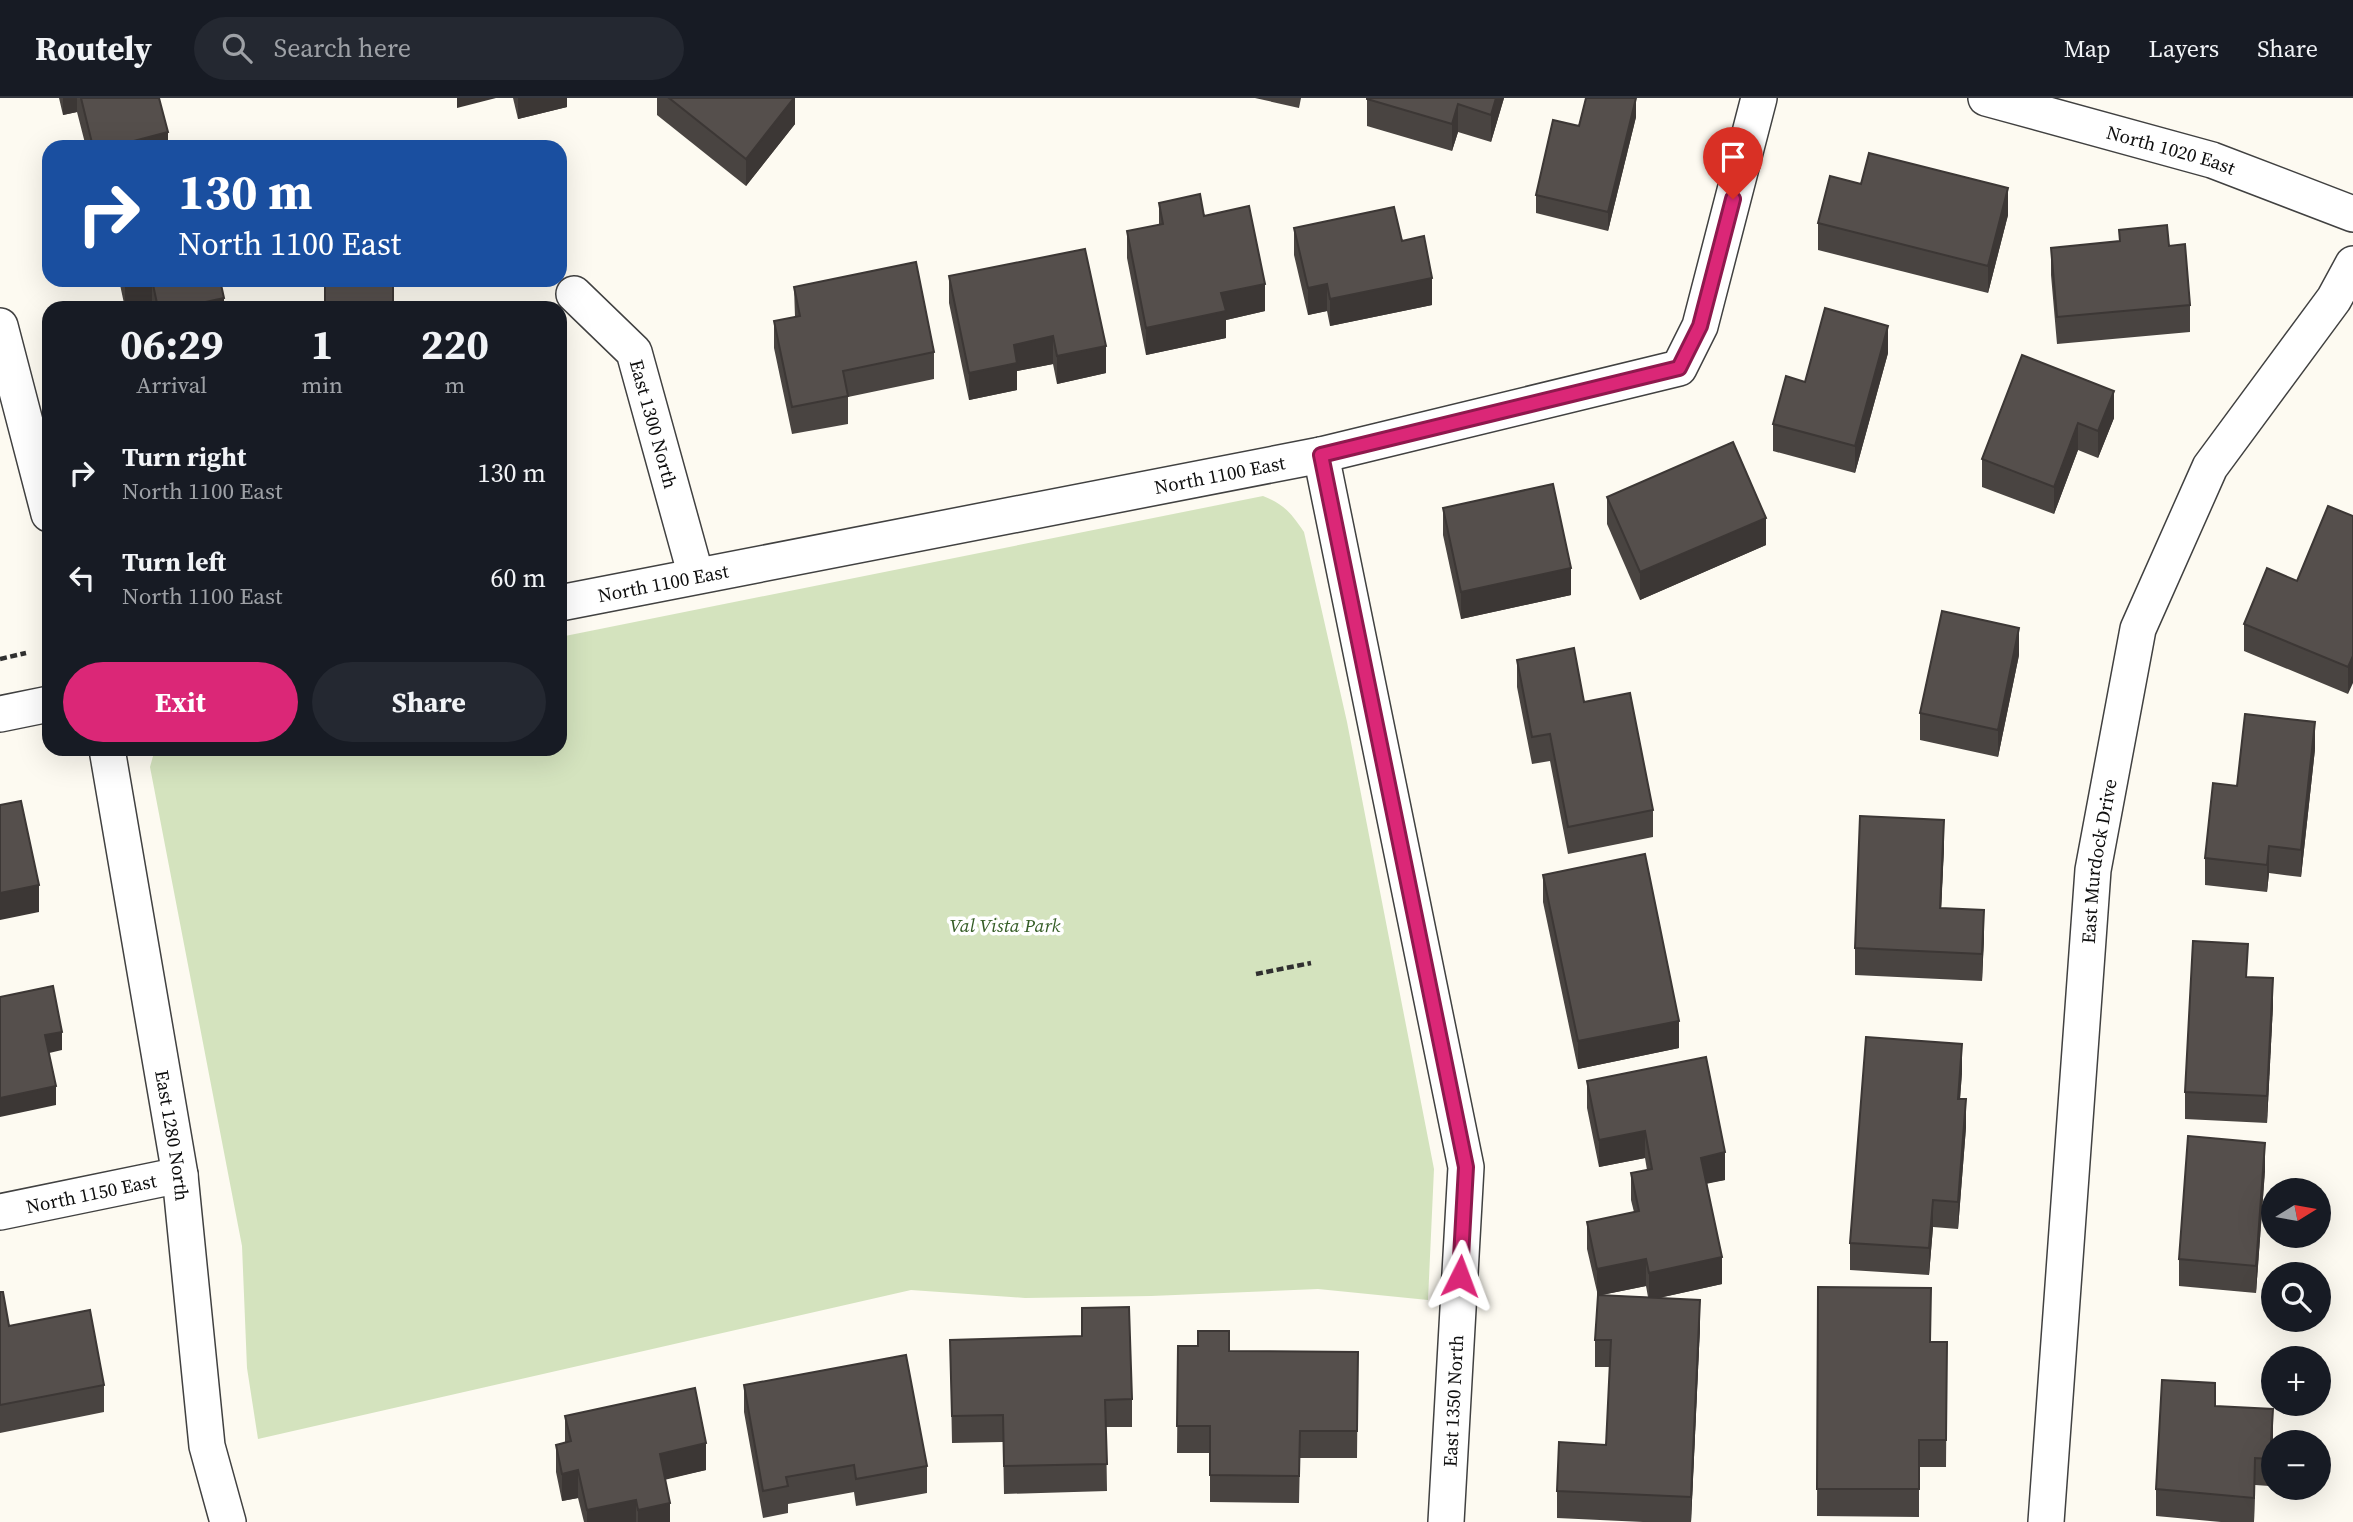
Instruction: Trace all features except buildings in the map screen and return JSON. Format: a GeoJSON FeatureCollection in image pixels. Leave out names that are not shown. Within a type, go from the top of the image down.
{"type":"FeatureCollection","features":[{"type":"Feature","properties":{"kind":"street","name":"North 1100 East"},"geometry":{"type":"LineString","coordinates":[[567,602],[1321,455],[1679,368],[1700,326],[1759,98]]}},
{"type":"Feature","properties":{"kind":"street","name":"North 1020 East"},"geometry":{"type":"LineString","coordinates":[[1986,98],[2212,160],[2353,214]]}},
{"type":"Feature","properties":{"kind":"street","name":"East Murdock Drive"},"geometry":{"type":"LineString","coordinates":[[2046,1522],[2093,870],[2138,629],[2210,467],[2334,299],[2353,264]]}},
{"type":"Feature","properties":{"kind":"street","name":"East 1300 North"},"geometry":{"type":"LineString","coordinates":[[573,294],[634,352],[696,576]]}},
{"type":"Feature","properties":{"kind":"street"},"geometry":{"type":"LineString","coordinates":[[0,326],[42,487]]}},
{"type":"Feature","properties":{"kind":"street","name":"East 1350 North"},"geometry":{"type":"LineString","coordinates":[[1321,455],[1466,1167],[1446,1522]]}},
{"type":"Feature","properties":{"kind":"street"},"geometry":{"type":"LineString","coordinates":[[0,715],[42,706]]}},
{"type":"Feature","properties":{"kind":"street","name":"East 1280 North"},"geometry":{"type":"LineString","coordinates":[[108,756],[180,1175],[207,1446],[228,1522]]}},
{"type":"Feature","properties":{"kind":"street","name":"North 1150 East"},"geometry":{"type":"LineString","coordinates":[[0,1212],[180,1175]]}},
{"type":"Feature","properties":{"kind":"path"},"geometry":{"type":"LineString","coordinates":[[0,659],[26,653]]}},
{"type":"Feature","properties":{"kind":"path"},"geometry":{"type":"LineString","coordinates":[[1256,974],[1311,963]]}},
{"type":"Feature","properties":{"kind":"green space","name":"Val Vista Park"},"geometry":{"type":"Polygon","coordinates":[[[1263,496],[1287,510],[1304,532],[1347,722],[1434,1169],[1428,1300],[1318,1289],[1025,1298],[911,1290],[258,1439],[247,1368],[242,1246],[150,767],[153,756],[567,756],[567,636],[1263,496]]]}},
{"type":"Feature","properties":{"kind":"route"},"geometry":{"type":"LineString","coordinates":[[1460,1276],[1466,1167],[1321,455],[1679,368],[1700,326],[1733,199]]}}]}
